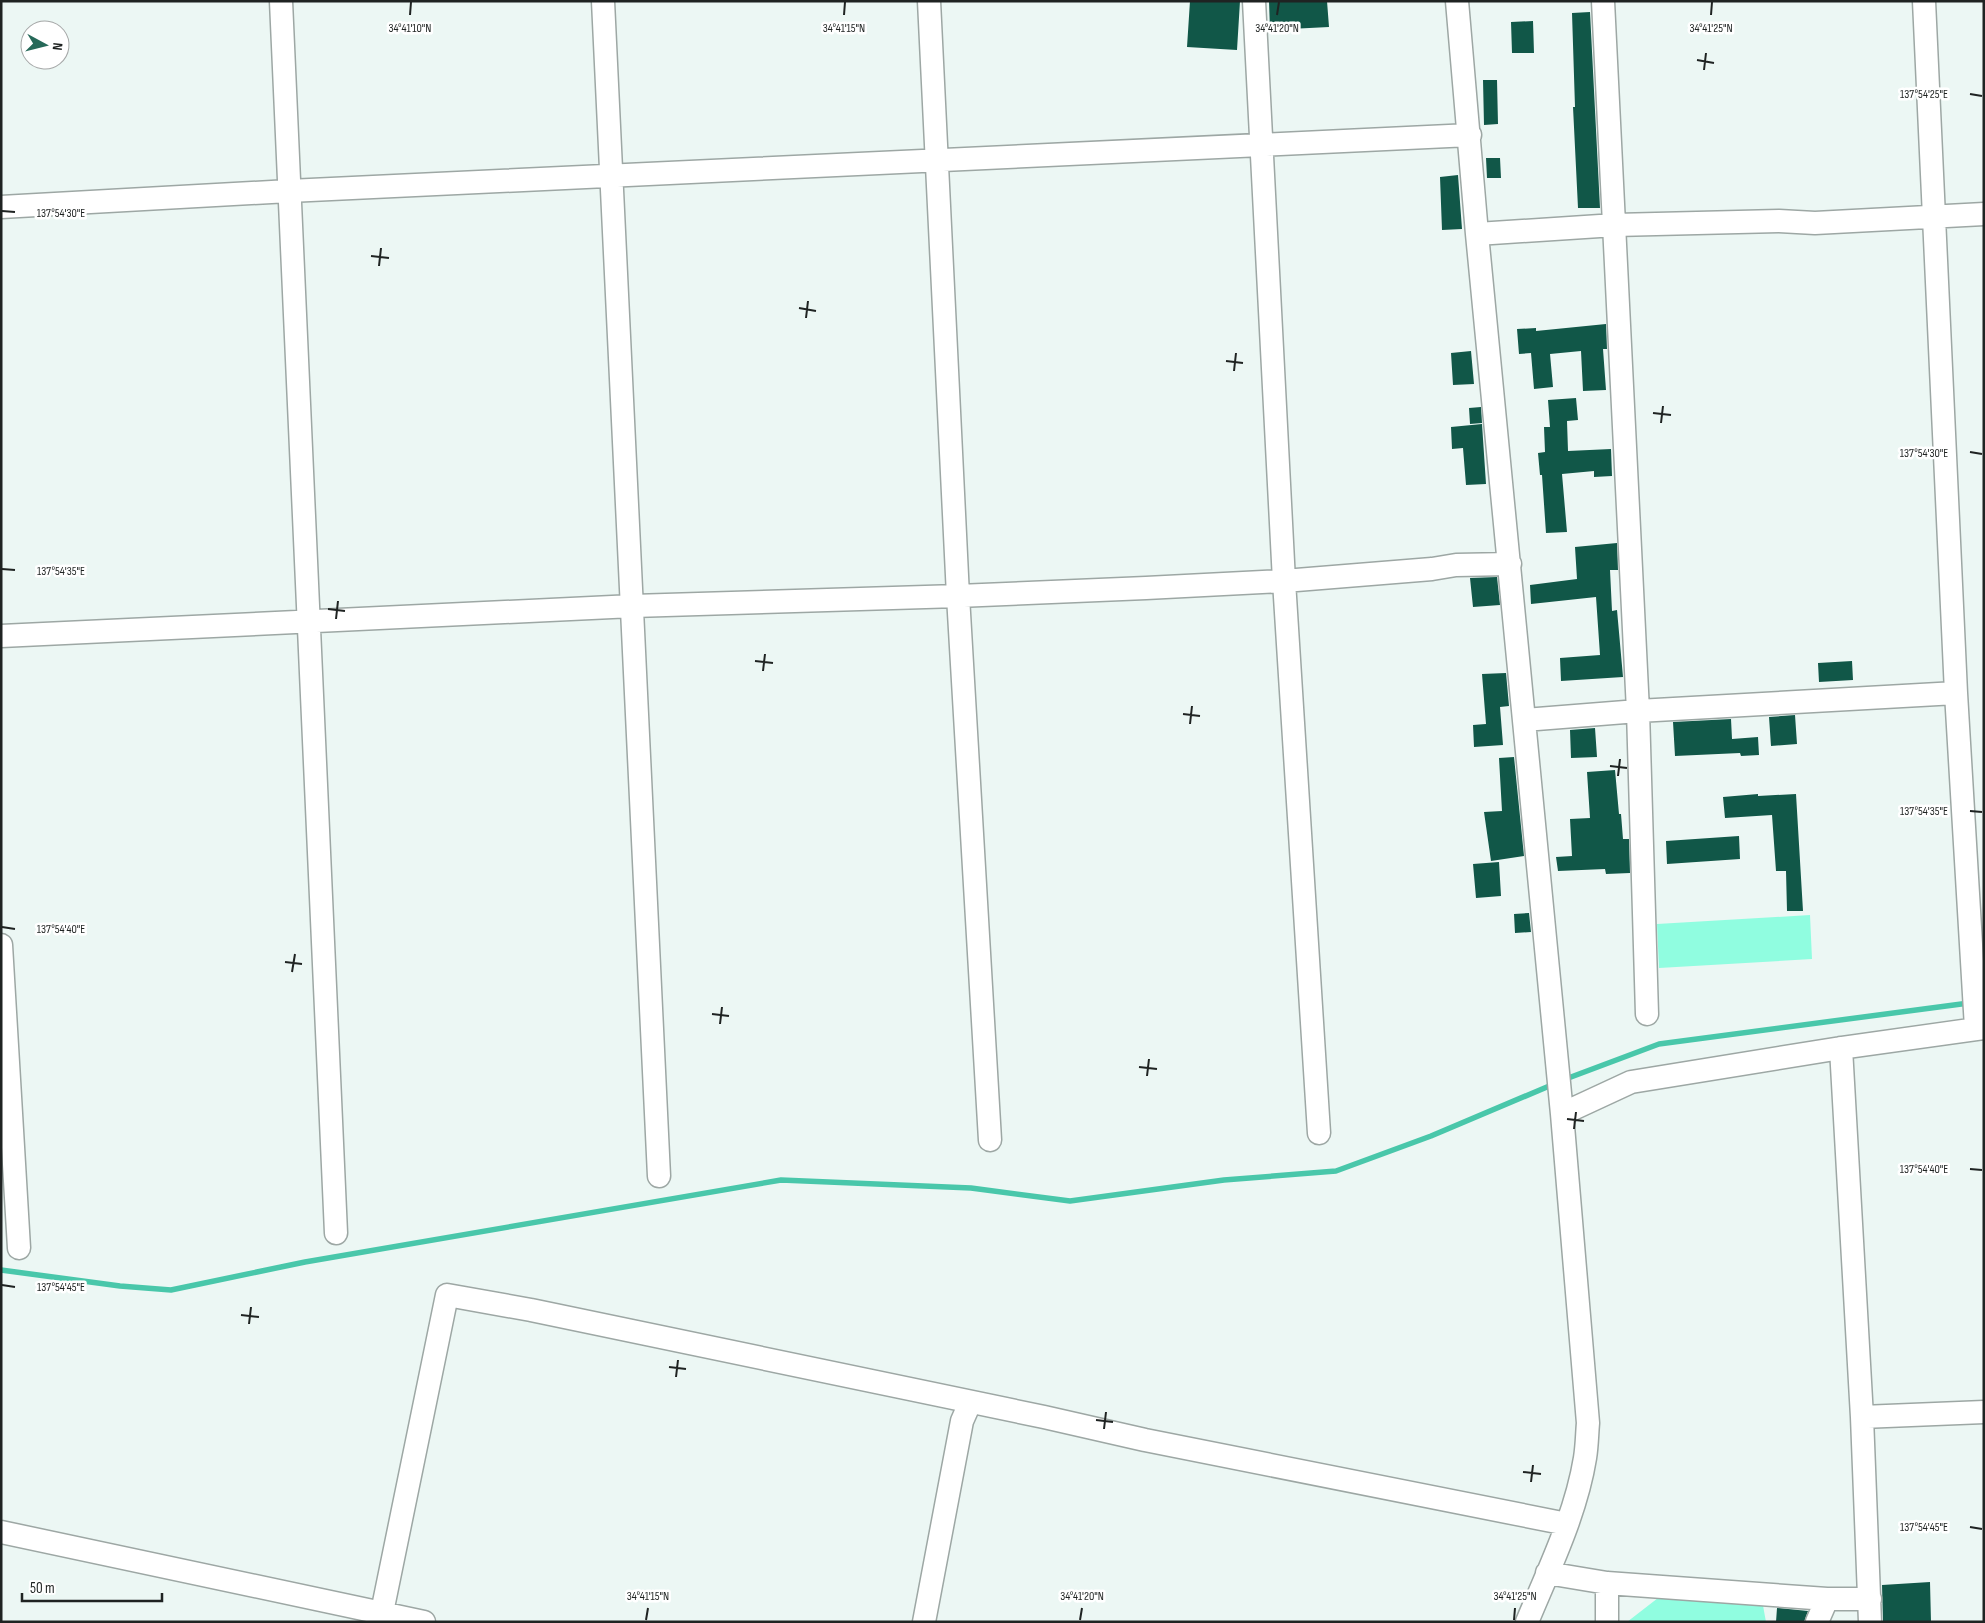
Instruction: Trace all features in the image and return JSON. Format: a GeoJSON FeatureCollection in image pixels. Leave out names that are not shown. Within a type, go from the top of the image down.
{"type":"FeatureCollection","features":[{"type":"Feature","properties":{"kind":"street"},"geometry":{"type":"LineString","coordinates":[[281,1],[336,1233]]}},
{"type":"Feature","properties":{"kind":"street"},"geometry":{"type":"LineString","coordinates":[[603,1],[659,1176]]}},
{"type":"Feature","properties":{"kind":"street"},"geometry":{"type":"LineString","coordinates":[[930,1],[958,596],[990,1140]]}},
{"type":"Feature","properties":{"kind":"street"},"geometry":{"type":"LineString","coordinates":[[1254,1],[1284,581],[1319,1133]]}},
{"type":"Feature","properties":{"kind":"street"},"geometry":{"type":"LineString","coordinates":[[1457,1],[1477,234],[1562,1114],[1588,1423],[1584,1465],[1580,1483],[1567,1524],[1527,1622]]}},
{"type":"Feature","properties":{"kind":"street"},"geometry":{"type":"LineString","coordinates":[[1603,1],[1638,711],[1647,1014]]}},
{"type":"Feature","properties":{"kind":"street"},"geometry":{"type":"LineString","coordinates":[[1562,1114],[1631,1082],[1980,1028],[1956,693],[1924,1]]}},
{"type":"Feature","properties":{"kind":"street"},"geometry":{"type":"LineString","coordinates":[[1,207],[289,191],[1470,136]]}},
{"type":"Feature","properties":{"kind":"street"},"geometry":{"type":"LineString","coordinates":[[1477,234],[1615,225],[1779,221],[1815,223],[1984,214]]}},
{"type":"Feature","properties":{"kind":"street"},"geometry":{"type":"LineString","coordinates":[[1,636],[633,606],[958,596],[1284,581],[1432,570],[1456,565],[1510,564]]}},
{"type":"Feature","properties":{"kind":"street"},"geometry":{"type":"LineString","coordinates":[[1524,720],[1638,711],[1956,693]]}},
{"type":"Feature","properties":{"kind":"street"},"geometry":{"type":"LineString","coordinates":[[1,945],[18,1248]]}},
{"type":"Feature","properties":{"kind":"street"},"geometry":{"type":"LineString","coordinates":[[1841,1048],[1862,1417],[1870,1622]]}},
{"type":"Feature","properties":{"kind":"street"},"geometry":{"type":"LineString","coordinates":[[381,1617],[447,1295],[531,1310],[1145,1440],[1567,1524]]}},
{"type":"Feature","properties":{"kind":"street"},"geometry":{"type":"LineString","coordinates":[[924,1622],[962,1421],[970,1403]]}},
{"type":"Feature","properties":{"kind":"street"},"geometry":{"type":"LineString","coordinates":[[1862,1417],[1984,1412]]}},
{"type":"Feature","properties":{"kind":"street"},"geometry":{"type":"LineString","coordinates":[[1,1532],[381,1617],[424,1622]]}},
{"type":"Feature","properties":{"kind":"street"},"geometry":{"type":"LineString","coordinates":[[1548,1573],[1607,1583],[1827,1599],[1870,1598]]}},
{"type":"Feature","properties":{"kind":"street"},"geometry":{"type":"LineString","coordinates":[[1607,1583],[1607,1622]]}},
{"type":"Feature","properties":{"kind":"street"},"geometry":{"type":"LineString","coordinates":[[1817,1622],[1827,1599]]}},
{"type":"Feature","properties":{"kind":"green space"},"geometry":{"type":"Polygon","coordinates":[[[1810,915],[1812,959],[1659,968],[1657,924],[1810,915]]]}},
{"type":"Feature","properties":{"kind":"green space"},"geometry":{"type":"Polygon","coordinates":[[[1658,1598],[1762,1600],[1766,1622],[1627,1622],[1658,1598]]]}},
{"type":"Feature","properties":{"kind":"building"},"geometry":{"type":"Polygon","coordinates":[[[1190,1],[1240,1],[1237,50],[1187,47],[1190,1]]]}},
{"type":"Feature","properties":{"kind":"building"},"geometry":{"type":"Polygon","coordinates":[[[1269,1],[1327,1],[1329,27],[1270,30],[1269,1]]]}},
{"type":"Feature","properties":{"kind":"building"},"geometry":{"type":"Polygon","coordinates":[[[1590,12],[1600,208],[1578,208],[1573,107],[1575,107],[1572,13],[1590,12]]]}},
{"type":"Feature","properties":{"kind":"building"},"geometry":{"type":"Polygon","coordinates":[[[1533,21],[1534,53],[1512,53],[1511,22],[1533,21]]]}},
{"type":"Feature","properties":{"kind":"building"},"geometry":{"type":"Polygon","coordinates":[[[1483,80],[1497,80],[1498,124],[1484,125],[1483,80]]]}},
{"type":"Feature","properties":{"kind":"building"},"geometry":{"type":"Polygon","coordinates":[[[1486,158],[1500,158],[1501,178],[1487,178],[1486,158]]]}},
{"type":"Feature","properties":{"kind":"building"},"geometry":{"type":"Polygon","coordinates":[[[1458,175],[1462,229],[1442,230],[1440,177],[1458,175]]]}},
{"type":"Feature","properties":{"kind":"building"},"geometry":{"type":"Polygon","coordinates":[[[1606,324],[1607,349],[1603,349],[1606,390],[1583,391],[1581,351],[1550,354],[1553,387],[1534,389],[1531,353],[1519,354],[1517,329],[1536,328],[1536,331],[1606,324]]]}},
{"type":"Feature","properties":{"kind":"building"},"geometry":{"type":"Polygon","coordinates":[[[1471,351],[1474,384],[1453,385],[1451,353],[1471,351]]]}},
{"type":"Feature","properties":{"kind":"building"},"geometry":{"type":"Polygon","coordinates":[[[1576,398],[1578,420],[1567,421],[1568,451],[1611,449],[1612,476],[1594,477],[1594,471],[1562,474],[1567,532],[1546,533],[1542,475],[1540,475],[1538,453],[1545,452],[1544,427],[1550,427],[1548,400],[1576,398]]]}},
{"type":"Feature","properties":{"kind":"building"},"geometry":{"type":"Polygon","coordinates":[[[1481,407],[1482,423],[1470,424],[1469,408],[1481,407]]]}},
{"type":"Feature","properties":{"kind":"building"},"geometry":{"type":"Polygon","coordinates":[[[1482,424],[1486,484],[1466,485],[1463,448],[1452,449],[1451,427],[1482,424]]]}},
{"type":"Feature","properties":{"kind":"building"},"geometry":{"type":"Polygon","coordinates":[[[1617,543],[1618,570],[1610,570],[1612,611],[1617,610],[1623,677],[1561,681],[1560,658],[1600,655],[1596,597],[1531,604],[1530,585],[1577,579],[1575,547],[1617,543]]]}},
{"type":"Feature","properties":{"kind":"building"},"geometry":{"type":"Polygon","coordinates":[[[1497,577],[1500,605],[1473,607],[1470,578],[1497,577]]]}},
{"type":"Feature","properties":{"kind":"building"},"geometry":{"type":"Polygon","coordinates":[[[1852,661],[1853,680],[1819,682],[1818,663],[1852,661]]]}},
{"type":"Feature","properties":{"kind":"building"},"geometry":{"type":"Polygon","coordinates":[[[1506,673],[1509,706],[1500,707],[1503,745],[1474,747],[1473,725],[1486,724],[1482,674],[1506,673]]]}},
{"type":"Feature","properties":{"kind":"building"},"geometry":{"type":"Polygon","coordinates":[[[1795,715],[1797,744],[1771,746],[1769,717],[1795,715]]]}},
{"type":"Feature","properties":{"kind":"building"},"geometry":{"type":"Polygon","coordinates":[[[1731,719],[1732,739],[1758,737],[1759,755],[1741,756],[1740,753],[1675,756],[1673,722],[1731,719]]]}},
{"type":"Feature","properties":{"kind":"building"},"geometry":{"type":"Polygon","coordinates":[[[1595,728],[1597,757],[1571,758],[1570,730],[1595,728]]]}},
{"type":"Feature","properties":{"kind":"building"},"geometry":{"type":"Polygon","coordinates":[[[1514,757],[1524,856],[1491,861],[1484,812],[1502,811],[1499,758],[1514,757]]]}},
{"type":"Feature","properties":{"kind":"building"},"geometry":{"type":"Polygon","coordinates":[[[1615,770],[1623,839],[1629,839],[1630,873],[1606,874],[1605,869],[1558,871],[1556,857],[1572,856],[1570,819],[1590,818],[1587,772],[1615,770]]]}},
{"type":"Feature","properties":{"kind":"building"},"geometry":{"type":"Polygon","coordinates":[[[1758,794],[1758,796],[1796,794],[1803,911],[1787,911],[1786,871],[1776,871],[1772,815],[1725,818],[1723,797],[1758,794]]]}},
{"type":"Feature","properties":{"kind":"building"},"geometry":{"type":"Polygon","coordinates":[[[1739,836],[1740,859],[1667,864],[1666,841],[1739,836]]]}},
{"type":"Feature","properties":{"kind":"building"},"geometry":{"type":"Polygon","coordinates":[[[1499,862],[1501,896],[1476,898],[1473,864],[1499,862]]]}},
{"type":"Feature","properties":{"kind":"building"},"geometry":{"type":"Polygon","coordinates":[[[1529,913],[1531,932],[1515,933],[1514,914],[1529,913]]]}},
{"type":"Feature","properties":{"kind":"building"},"geometry":{"type":"Polygon","coordinates":[[[1930,1582],[1931,1622],[1883,1622],[1882,1585],[1930,1582]]]}},
{"type":"Feature","properties":{"kind":"building"},"geometry":{"type":"Polygon","coordinates":[[[1777,1608],[1808,1611],[1804,1622],[1776,1622],[1777,1608]]]}},
{"type":"Feature","properties":{"kind":"waterway"},"geometry":{"type":"LineString","coordinates":[[1563,1080],[1659,1044],[1969,1003]]}},
{"type":"Feature","properties":{"kind":"waterway"},"geometry":{"type":"LineString","coordinates":[[1,1270],[120,1286],[171,1290],[305,1262],[781,1180],[971,1188],[1070,1201],[1224,1180],[1336,1171],[1431,1136],[1554,1084]]}}]}
